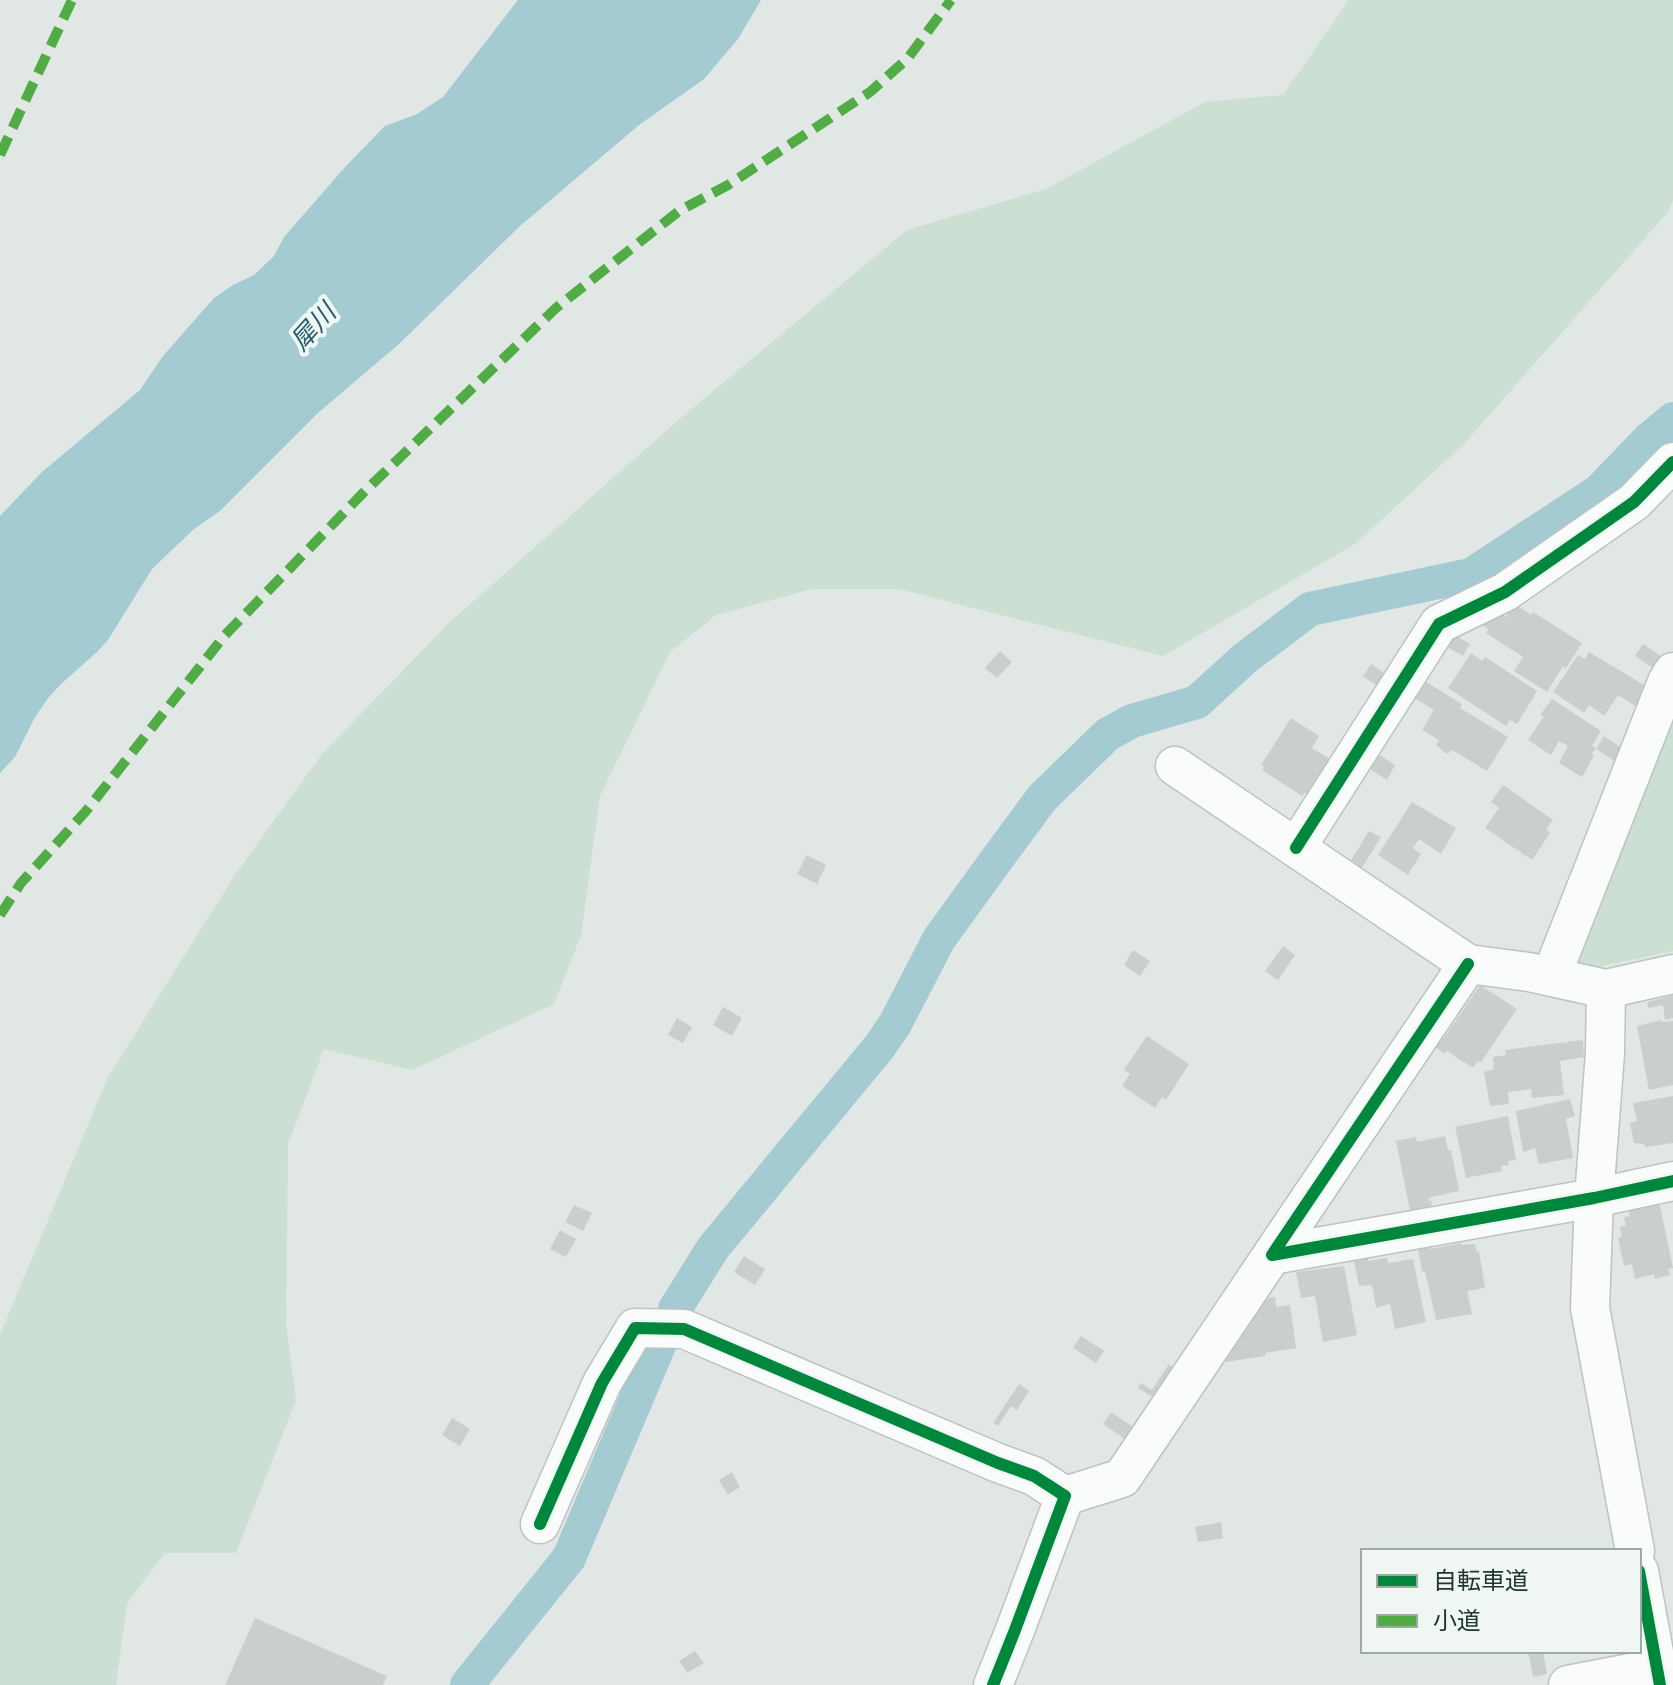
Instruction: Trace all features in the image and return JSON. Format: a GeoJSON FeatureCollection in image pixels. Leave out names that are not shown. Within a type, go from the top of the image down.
{"type":"FeatureCollection","features":[{"type":"Feature","properties":{"kind":"street"},"geometry":{"type":"LineString","coordinates":[[1296,848],[1439,624],[1505,592],[1634,502],[1673,462]]}},
{"type":"Feature","properties":{"kind":"street"},"geometry":{"type":"LineString","coordinates":[[1551,977],[1673,672]]}},
{"type":"Feature","properties":{"kind":"street"},"geometry":{"type":"LineString","coordinates":[[1175,766],[1468,964],[1529,972],[1606,989],[1673,974]]}},
{"type":"Feature","properties":{"kind":"street"},"geometry":{"type":"LineString","coordinates":[[1065,1496],[1122,1478],[1468,964]]}},
{"type":"Feature","properties":{"kind":"street"},"geometry":{"type":"LineString","coordinates":[[1606,989],[1590,1308],[1635,1549]]}},
{"type":"Feature","properties":{"kind":"street"},"geometry":{"type":"LineString","coordinates":[[1272,1255],[1673,1181]]}},
{"type":"Feature","properties":{"kind":"street"},"geometry":{"type":"LineString","coordinates":[[540,1524],[602,1383],[635,1328],[684,1329],[1034,1476],[1065,1496]]}},
{"type":"Feature","properties":{"kind":"street"},"geometry":{"type":"LineString","coordinates":[[993,1685],[1065,1496]]}},
{"type":"Feature","properties":{"kind":"street"},"geometry":{"type":"LineString","coordinates":[[1568,1685],[1659,1676],[1641,1582]]}},
{"type":"Feature","properties":{"kind":"green space"},"geometry":{"type":"Polygon","coordinates":[[[1349,0],[1673,0],[1673,201],[1667,213],[1462,446],[1355,544],[1163,656],[899,589],[812,589],[716,615],[670,652],[600,796],[581,935],[554,1004],[412,1070],[324,1049],[288,1144],[286,1323],[296,1400],[236,1553],[165,1553],[127,1603],[116,1685],[0,1685],[0,1335],[108,1077],[235,875],[322,754],[450,622],[682,417],[907,230],[1046,189],[1205,102],[1283,95],[1349,0]]]}},
{"type":"Feature","properties":{"kind":"green space"},"geometry":{"type":"Polygon","coordinates":[[[1673,713],[1673,951],[1578,968],[1575,949],[1673,713]]]}},
{"type":"Feature","properties":{"kind":"water","name":"犀川"},"geometry":{"type":"Polygon","coordinates":[[[518,0],[761,0],[738,39],[704,79],[639,125],[520,226],[399,344],[319,412],[220,511],[194,529],[152,569],[108,640],[49,697],[15,757],[0,773],[0,516],[42,472],[140,390],[163,356],[214,298],[254,275],[274,256],[284,237],[385,126],[417,114],[443,97],[518,0]]]}},
{"type":"Feature","properties":{"kind":"building"},"geometry":{"type":"Polygon","coordinates":[[[1514,603],[1582,643],[1547,692],[1514,671],[1523,657],[1486,633],[1489,629],[1476,621],[1508,610],[1506,617],[1514,603]]]}},
{"type":"Feature","properties":{"kind":"building"},"geometry":{"type":"Polygon","coordinates":[[[1451,633],[1470,644],[1463,656],[1444,645],[1451,633]]]}},
{"type":"Feature","properties":{"kind":"building"},"geometry":{"type":"Polygon","coordinates":[[[1643,644],[1662,657],[1654,669],[1635,656],[1643,644]]]}},
{"type":"Feature","properties":{"kind":"building"},"geometry":{"type":"Polygon","coordinates":[[[1000,651],[1012,662],[997,678],[985,668],[1000,651]]]}},
{"type":"Feature","properties":{"kind":"building"},"geometry":{"type":"Polygon","coordinates":[[[1589,652],[1649,688],[1637,707],[1618,695],[1604,716],[1589,705],[1584,713],[1553,692],[1578,655],[1585,659],[1589,652]]]}},
{"type":"Feature","properties":{"kind":"building"},"geometry":{"type":"Polygon","coordinates":[[[1471,653],[1482,661],[1485,657],[1537,691],[1517,724],[1510,720],[1506,726],[1448,688],[1471,653]]]}},
{"type":"Feature","properties":{"kind":"building"},"geometry":{"type":"Polygon","coordinates":[[[1371,664],[1387,675],[1379,687],[1363,676],[1371,664]]]}},
{"type":"Feature","properties":{"kind":"building"},"geometry":{"type":"Polygon","coordinates":[[[1423,680],[1462,704],[1460,708],[1508,737],[1487,771],[1452,750],[1447,754],[1436,745],[1439,740],[1422,730],[1434,710],[1413,697],[1423,680]]]}},
{"type":"Feature","properties":{"kind":"building"},"geometry":{"type":"Polygon","coordinates":[[[1552,699],[1601,731],[1592,746],[1596,748],[1594,755],[1582,777],[1559,763],[1568,746],[1559,741],[1551,755],[1528,740],[1552,699]]]}},
{"type":"Feature","properties":{"kind":"building"},"geometry":{"type":"Polygon","coordinates":[[[1291,718],[1319,736],[1312,748],[1330,759],[1307,794],[1302,796],[1262,770],[1264,766],[1261,765],[1291,718]]]}},
{"type":"Feature","properties":{"kind":"building"},"geometry":{"type":"Polygon","coordinates":[[[1604,736],[1623,749],[1616,762],[1596,749],[1604,736]]]}},
{"type":"Feature","properties":{"kind":"building"},"geometry":{"type":"Polygon","coordinates":[[[1375,752],[1395,765],[1387,780],[1367,767],[1375,752]]]}},
{"type":"Feature","properties":{"kind":"building"},"geometry":{"type":"Polygon","coordinates":[[[1503,785],[1553,820],[1546,829],[1550,833],[1532,860],[1485,828],[1499,808],[1491,802],[1503,785]]]}},
{"type":"Feature","properties":{"kind":"building"},"geometry":{"type":"Polygon","coordinates":[[[1412,802],[1456,828],[1441,854],[1419,839],[1413,848],[1421,854],[1408,875],[1378,855],[1412,802]]]}},
{"type":"Feature","properties":{"kind":"building"},"geometry":{"type":"Polygon","coordinates":[[[1369,831],[1381,837],[1361,869],[1350,862],[1369,831]]]}},
{"type":"Feature","properties":{"kind":"building"},"geometry":{"type":"Polygon","coordinates":[[[807,855],[826,865],[817,884],[797,874],[807,855]]]}},
{"type":"Feature","properties":{"kind":"building"},"geometry":{"type":"Polygon","coordinates":[[[1283,946],[1295,955],[1278,980],[1265,971],[1283,946]]]}},
{"type":"Feature","properties":{"kind":"building"},"geometry":{"type":"Polygon","coordinates":[[[1133,950],[1150,961],[1140,976],[1124,965],[1133,950]]]}},
{"type":"Feature","properties":{"kind":"building"},"geometry":{"type":"Polygon","coordinates":[[[1480,985],[1517,1009],[1481,1062],[1478,1061],[1473,1068],[1431,1044],[1438,1034],[1444,1038],[1480,985]]]}},
{"type":"Feature","properties":{"kind":"building"},"geometry":{"type":"Polygon","coordinates":[[[1673,995],[1673,1018],[1665,1020],[1663,1005],[1648,1008],[1648,1002],[1673,995]]]}},
{"type":"Feature","properties":{"kind":"building"},"geometry":{"type":"Polygon","coordinates":[[[723,1007],[742,1018],[732,1036],[713,1025],[723,1007]]]}},
{"type":"Feature","properties":{"kind":"building"},"geometry":{"type":"Polygon","coordinates":[[[677,1018],[692,1027],[683,1043],[668,1035],[677,1018]]]}},
{"type":"Feature","properties":{"kind":"building"},"geometry":{"type":"Polygon","coordinates":[[[1661,1020],[1673,1021],[1673,1085],[1649,1090],[1637,1026],[1661,1020]]]}},
{"type":"Feature","properties":{"kind":"building"},"geometry":{"type":"Polygon","coordinates":[[[1147,1036],[1189,1064],[1166,1100],[1162,1097],[1155,1108],[1122,1086],[1130,1074],[1124,1070],[1147,1036]]]}},
{"type":"Feature","properties":{"kind":"building"},"geometry":{"type":"Polygon","coordinates":[[[1583,1040],[1584,1057],[1560,1061],[1564,1095],[1532,1098],[1531,1089],[1508,1092],[1509,1104],[1490,1106],[1484,1072],[1494,1069],[1493,1057],[1506,1055],[1505,1050],[1583,1040]]]}},
{"type":"Feature","properties":{"kind":"building"},"geometry":{"type":"Polygon","coordinates":[[[1673,1096],[1673,1143],[1645,1147],[1644,1144],[1634,1143],[1630,1123],[1637,1121],[1633,1103],[1673,1096]]]}},
{"type":"Feature","properties":{"kind":"building"},"geometry":{"type":"Polygon","coordinates":[[[1570,1099],[1575,1116],[1566,1119],[1573,1158],[1539,1164],[1535,1148],[1523,1152],[1516,1111],[1570,1099]]]}},
{"type":"Feature","properties":{"kind":"building"},"geometry":{"type":"Polygon","coordinates":[[[1508,1116],[1516,1160],[1501,1166],[1502,1171],[1466,1178],[1455,1127],[1508,1116]]]}},
{"type":"Feature","properties":{"kind":"building"},"geometry":{"type":"Polygon","coordinates":[[[1445,1136],[1459,1191],[1428,1198],[1433,1212],[1411,1216],[1396,1141],[1416,1137],[1417,1142],[1445,1136]]]}},
{"type":"Feature","properties":{"kind":"building"},"geometry":{"type":"Polygon","coordinates":[[[1659,1201],[1673,1268],[1668,1269],[1670,1275],[1655,1279],[1654,1274],[1635,1279],[1632,1264],[1624,1266],[1618,1238],[1622,1236],[1620,1227],[1626,1225],[1624,1217],[1630,1216],[1628,1208],[1659,1201]]]}},
{"type":"Feature","properties":{"kind":"building"},"geometry":{"type":"Polygon","coordinates":[[[574,1205],[592,1213],[583,1231],[565,1222],[574,1205]]]}},
{"type":"Feature","properties":{"kind":"building"},"geometry":{"type":"Polygon","coordinates":[[[560,1230],[576,1239],[566,1257],[550,1249],[560,1230]]]}},
{"type":"Feature","properties":{"kind":"building"},"geometry":{"type":"Polygon","coordinates":[[[1475,1244],[1479,1251],[1485,1288],[1467,1291],[1472,1314],[1436,1320],[1418,1249],[1475,1244]]]}},
{"type":"Feature","properties":{"kind":"building"},"geometry":{"type":"Polygon","coordinates":[[[744,1256],[765,1269],[755,1285],[734,1272],[744,1256]]]}},
{"type":"Feature","properties":{"kind":"building"},"geometry":{"type":"Polygon","coordinates":[[[1368,1258],[1368,1261],[1387,1258],[1388,1263],[1413,1259],[1426,1322],[1395,1329],[1390,1304],[1376,1308],[1372,1285],[1359,1286],[1354,1261],[1368,1258]]]}},
{"type":"Feature","properties":{"kind":"building"},"geometry":{"type":"Polygon","coordinates":[[[1344,1266],[1357,1335],[1323,1342],[1315,1296],[1301,1298],[1296,1272],[1344,1266]]]}},
{"type":"Feature","properties":{"kind":"building"},"geometry":{"type":"Polygon","coordinates":[[[1275,1297],[1276,1307],[1290,1305],[1296,1348],[1226,1362],[1223,1342],[1259,1299],[1275,1297]]]}},
{"type":"Feature","properties":{"kind":"building"},"geometry":{"type":"Polygon","coordinates":[[[1081,1336],[1104,1351],[1096,1363],[1073,1348],[1081,1336]]]}},
{"type":"Feature","properties":{"kind":"building"},"geometry":{"type":"Polygon","coordinates":[[[1169,1364],[1182,1373],[1159,1401],[1138,1388],[1141,1383],[1152,1390],[1169,1364]]]}},
{"type":"Feature","properties":{"kind":"building"},"geometry":{"type":"Polygon","coordinates":[[[1019,1384],[1029,1391],[1017,1410],[1011,1406],[998,1426],[993,1423],[1019,1384]]]}},
{"type":"Feature","properties":{"kind":"building"},"geometry":{"type":"Polygon","coordinates":[[[1111,1412],[1136,1429],[1128,1441],[1103,1424],[1111,1412]]]}},
{"type":"Feature","properties":{"kind":"building"},"geometry":{"type":"Polygon","coordinates":[[[452,1418],[470,1429],[460,1446],[442,1435],[452,1418]]]}},
{"type":"Feature","properties":{"kind":"building"},"geometry":{"type":"Polygon","coordinates":[[[732,1472],[740,1487],[728,1495],[719,1480],[732,1472]]]}},
{"type":"Feature","properties":{"kind":"building"},"geometry":{"type":"Polygon","coordinates":[[[1221,1522],[1223,1538],[1198,1542],[1195,1527],[1221,1522]]]}},
{"type":"Feature","properties":{"kind":"building"},"geometry":{"type":"Polygon","coordinates":[[[255,1618],[387,1676],[383,1685],[225,1685],[255,1618]]]}},
{"type":"Feature","properties":{"kind":"building"},"geometry":{"type":"Polygon","coordinates":[[[695,1651],[704,1663],[687,1673],[679,1661],[695,1651]]]}},
{"type":"Feature","properties":{"kind":"building"},"geometry":{"type":"Polygon","coordinates":[[[1528,1653],[1543,1653],[1547,1674],[1533,1677],[1528,1653]]]}},
{"type":"Feature","properties":{"kind":"waterway"},"geometry":{"type":"LineString","coordinates":[[675,1309],[713,1248],[880,1046],[895,1024],[939,939],[1042,798],[1108,734],[1132,721],[1197,702],[1244,659],[1310,609],[1471,575],[1599,491],[1649,439],[1673,419]]}},
{"type":"Feature","properties":{"kind":"waterway"},"geometry":{"type":"LineString","coordinates":[[467,1685],[569,1558],[660,1343]]}},
{"type":"Feature","properties":{"kind":"marked path"},"geometry":{"type":"LineString","coordinates":[[0,155],[72,0]]}},
{"type":"Feature","properties":{"kind":"marked path"},"geometry":{"type":"LineString","coordinates":[[0,915],[21,883],[86,811],[225,635],[366,490],[556,308],[679,211],[728,185],[870,92],[908,58],[951,0]]}},
{"type":"Feature","properties":{"kind":"cycle path"},"geometry":{"type":"LineString","coordinates":[[1296,848],[1439,624],[1505,592],[1634,502],[1673,462]]}},
{"type":"Feature","properties":{"kind":"cycle path"},"geometry":{"type":"LineString","coordinates":[[1468,964],[1272,1255],[1673,1181]]}},
{"type":"Feature","properties":{"kind":"cycle path"},"geometry":{"type":"LineString","coordinates":[[540,1524],[602,1383],[635,1328],[684,1329],[1034,1476],[1065,1496],[993,1685]]}},
{"type":"Feature","properties":{"kind":"cycle path"},"geometry":{"type":"LineString","coordinates":[[1641,1582],[1660,1685]]}}]}
